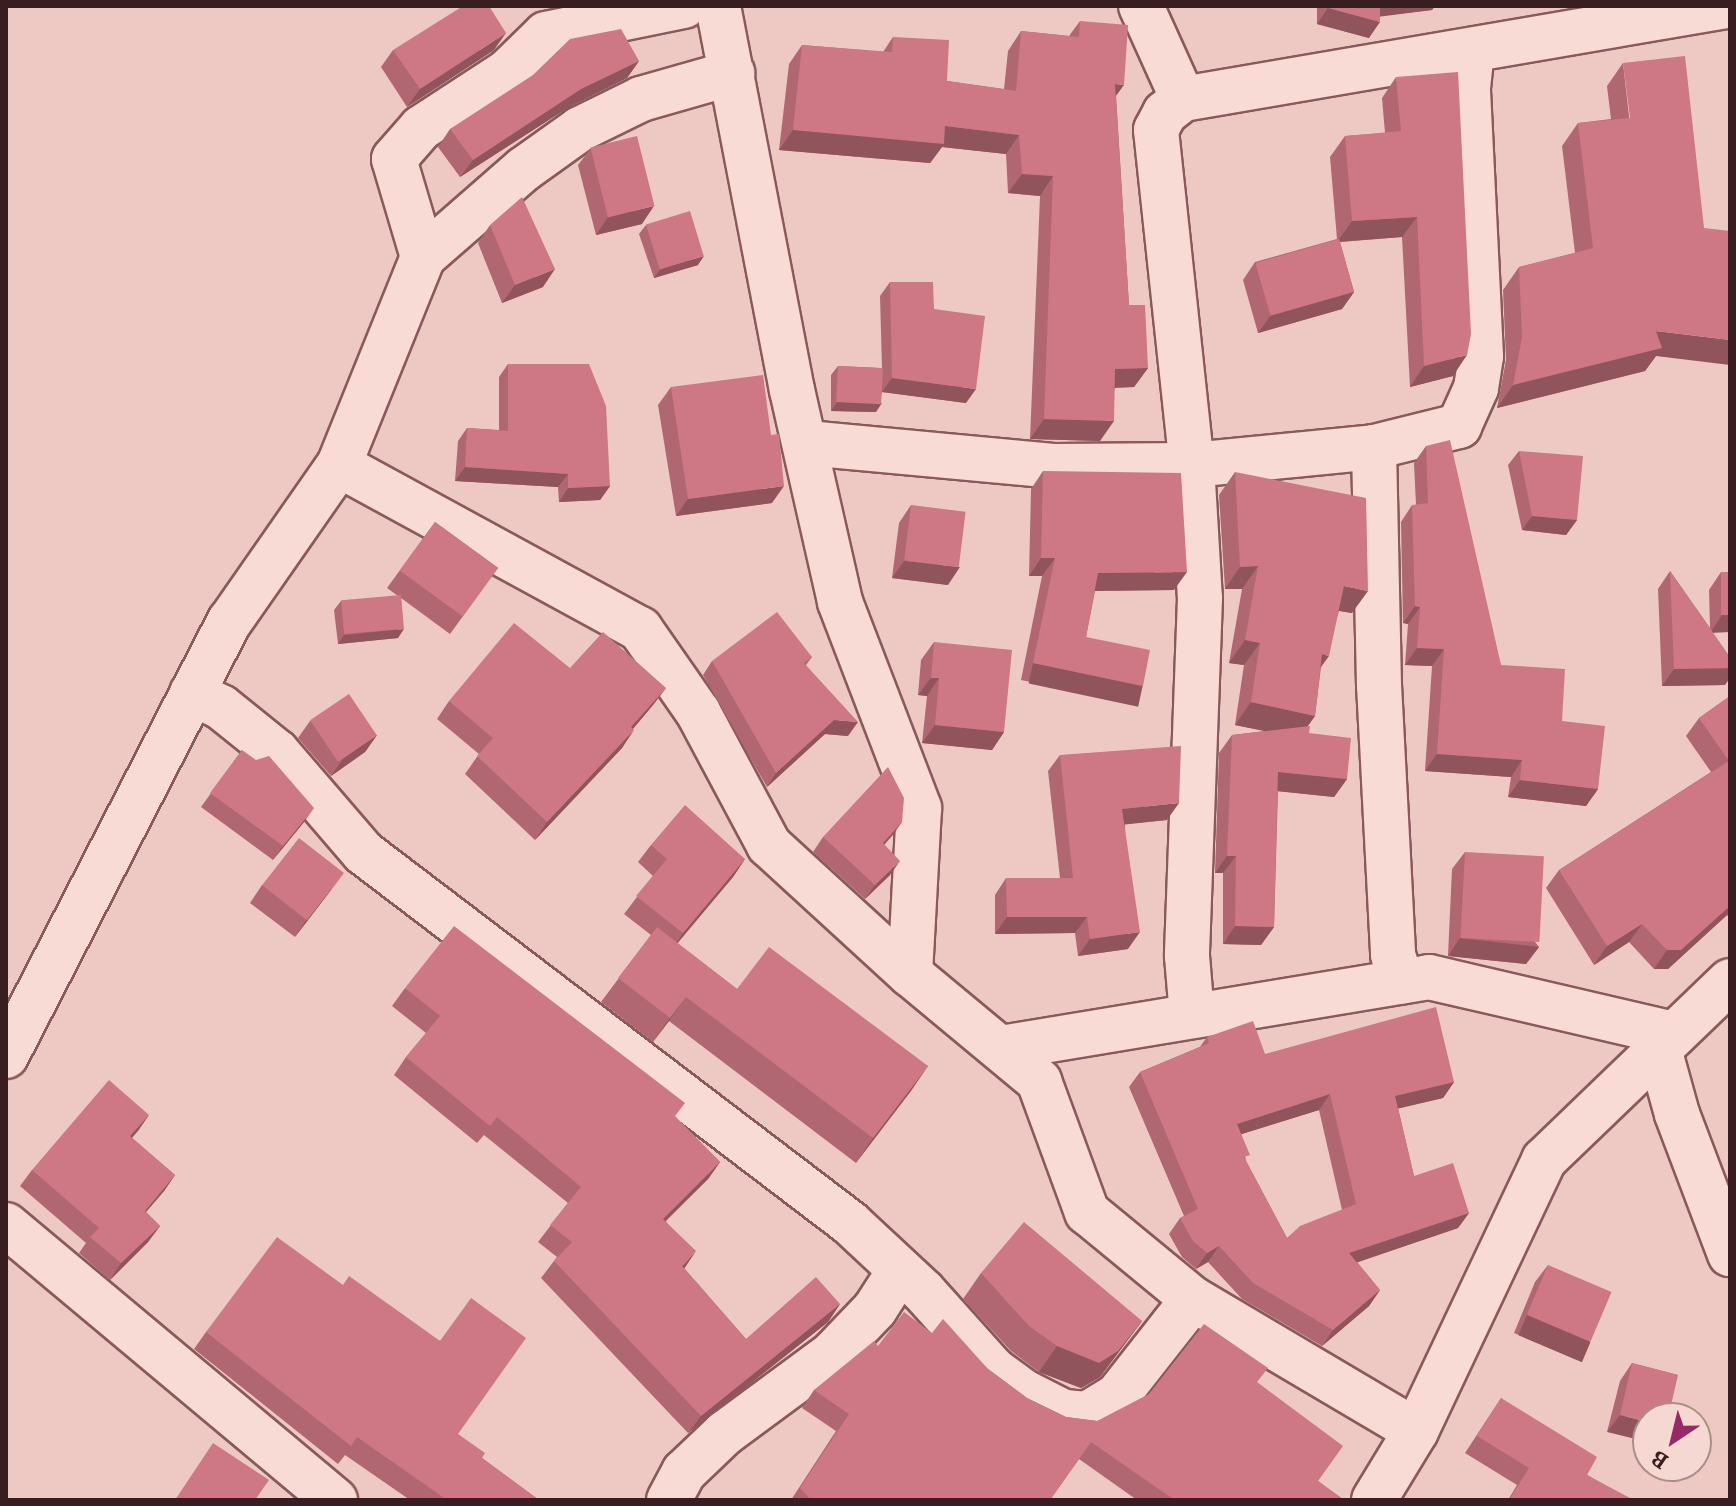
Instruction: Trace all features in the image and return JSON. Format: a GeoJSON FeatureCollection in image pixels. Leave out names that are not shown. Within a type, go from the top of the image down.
{"type":"FeatureCollection","features":[{"type":"Feature","properties":{"kind":"street"},"geometry":{"type":"LineString","coordinates":[[423,257],[394,159],[421,128],[507,72],[546,34],[684,6]]}},
{"type":"Feature","properties":{"kind":"street"},"geometry":{"type":"LineString","coordinates":[[718,6],[840,602],[919,808],[910,974]]}},
{"type":"Feature","properties":{"kind":"street"},"geometry":{"type":"LineString","coordinates":[[1141,6],[1183,99]]}},
{"type":"Feature","properties":{"kind":"street"},"geometry":{"type":"LineString","coordinates":[[1192,1016],[1187,956],[1200,598],[1192,465],[1157,168],[1156,130],[1165,113],[1183,99],[1726,6]]}},
{"type":"Feature","properties":{"kind":"street"},"geometry":{"type":"LineString","coordinates":[[807,443],[1053,466],[1192,465],[1374,447],[1459,426],[1476,388],[1481,356],[1468,88],[1472,50]]}},
{"type":"Feature","properties":{"kind":"street"},"geometry":{"type":"LineString","coordinates":[[6,1056],[230,621],[339,465],[423,257],[524,169],[580,129],[641,99],[732,73]]}},
{"type":"Feature","properties":{"kind":"street"},"geometry":{"type":"LineString","coordinates":[[1374,447],[1379,685],[1393,955],[1402,982]]}},
{"type":"Feature","properties":{"kind":"street"},"geometry":{"type":"LineString","coordinates":[[339,465],[640,629],[698,712],[769,845],[910,974],[1039,1081],[1087,1212],[1193,1299],[1416,1431]]}},
{"type":"Feature","properties":{"kind":"street"},"geometry":{"type":"LineString","coordinates":[[192,693],[221,707],[277,752],[364,853],[631,1052],[742,1146],[850,1223],[900,1270],[994,1370],[1064,1412],[1087,1414],[1117,1396],[1193,1299]]}},
{"type":"Feature","properties":{"kind":"street"},"geometry":{"type":"LineString","coordinates":[[1001,1048],[1429,977],[1667,1041]]}},
{"type":"Feature","properties":{"kind":"street"},"geometry":{"type":"LineString","coordinates":[[1374,1500],[1416,1431],[1544,1160],[1730,981]]}},
{"type":"Feature","properties":{"kind":"street"},"geometry":{"type":"LineString","coordinates":[[1667,1041],[1677,1114],[1730,1254]]}},
{"type":"Feature","properties":{"kind":"street"},"geometry":{"type":"LineString","coordinates":[[6,1225],[335,1500]]}},
{"type":"Feature","properties":{"kind":"street"},"geometry":{"type":"LineString","coordinates":[[669,1500],[684,1472],[725,1433],[832,1354],[875,1309],[900,1270]]}},
{"type":"Feature","properties":{"kind":"building"},"geometry":{"type":"Polygon","coordinates":[[[463,6],[489,6],[506,33],[420,89],[393,50],[463,6]]]}},
{"type":"Feature","properties":{"kind":"building"},"geometry":{"type":"Polygon","coordinates":[[[1380,6],[1380,22],[1328,8],[1380,6]]]}},
{"type":"Feature","properties":{"kind":"building"},"geometry":{"type":"Polygon","coordinates":[[[1080,21],[1128,25],[1124,85],[1115,84],[1129,305],[1145,305],[1148,368],[1115,369],[1114,421],[1044,419],[1053,176],[1022,174],[1019,135],[945,126],[944,144],[793,130],[802,45],[892,52],[893,37],[949,40],[947,81],[1016,91],[1021,31],[1079,37],[1080,21]]]}},
{"type":"Feature","properties":{"kind":"building"},"geometry":{"type":"Polygon","coordinates":[[[621,29],[639,61],[581,89],[473,160],[450,129],[533,75],[570,39],[621,29]]]}},
{"type":"Feature","properties":{"kind":"building"},"geometry":{"type":"Polygon","coordinates":[[[1685,56],[1704,228],[1730,231],[1730,340],[1656,331],[1662,348],[1513,385],[1522,337],[1519,267],[1593,248],[1578,123],[1630,118],[1623,63],[1685,56]]]}},
{"type":"Feature","properties":{"kind":"building"},"geometry":{"type":"Polygon","coordinates":[[[1458,72],[1471,334],[1467,355],[1424,366],[1417,217],[1352,221],[1345,136],[1401,131],[1396,77],[1458,72]]]}},
{"type":"Feature","properties":{"kind":"building"},"geometry":{"type":"Polygon","coordinates":[[[637,136],[654,206],[608,217],[590,148],[637,136]]]}},
{"type":"Feature","properties":{"kind":"building"},"geometry":{"type":"Polygon","coordinates":[[[522,197],[555,269],[515,285],[490,225],[522,197]]]}},
{"type":"Feature","properties":{"kind":"building"},"geometry":{"type":"Polygon","coordinates":[[[690,211],[704,256],[660,269],[646,224],[690,211]]]}},
{"type":"Feature","properties":{"kind":"building"},"geometry":{"type":"Polygon","coordinates":[[[1339,239],[1354,292],[1271,316],[1255,263],[1339,239]]]}},
{"type":"Feature","properties":{"kind":"building"},"geometry":{"type":"Polygon","coordinates":[[[890,282],[933,282],[934,309],[985,316],[976,389],[892,378],[890,282]]]}},
{"type":"Feature","properties":{"kind":"building"},"geometry":{"type":"Polygon","coordinates":[[[508,364],[589,364],[606,406],[610,486],[568,488],[568,474],[465,467],[467,428],[508,431],[508,364]]]}},
{"type":"Feature","properties":{"kind":"building"},"geometry":{"type":"Polygon","coordinates":[[[838,366],[883,368],[881,404],[836,402],[838,366]]]}},
{"type":"Feature","properties":{"kind":"building"},"geometry":{"type":"Polygon","coordinates":[[[763,375],[771,435],[779,434],[784,486],[688,499],[671,387],[763,375]]]}},
{"type":"Feature","properties":{"kind":"building"},"geometry":{"type":"Polygon","coordinates":[[[1450,440],[1501,665],[1565,669],[1562,721],[1605,726],[1598,789],[1520,780],[1522,760],[1437,754],[1444,649],[1417,648],[1420,607],[1415,606],[1412,505],[1428,503],[1426,446],[1450,440]]]}},
{"type":"Feature","properties":{"kind":"building"},"geometry":{"type":"Polygon","coordinates":[[[1519,451],[1583,456],[1577,520],[1532,516],[1519,451]]]}},
{"type":"Feature","properties":{"kind":"building"},"geometry":{"type":"Polygon","coordinates":[[[1043,471],[1181,473],[1187,572],[1098,573],[1086,637],[1150,650],[1143,686],[1033,663],[1055,558],[1041,558],[1043,471]]]}},
{"type":"Feature","properties":{"kind":"building"},"geometry":{"type":"Polygon","coordinates":[[[1235,472],[1366,498],[1368,591],[1344,586],[1329,656],[1322,654],[1315,716],[1251,702],[1260,643],[1245,640],[1258,566],[1240,567],[1235,472]]]}},
{"type":"Feature","properties":{"kind":"building"},"geometry":{"type":"Polygon","coordinates":[[[911,505],[966,512],[959,567],[904,561],[911,505]]]}},
{"type":"Feature","properties":{"kind":"building"},"geometry":{"type":"Polygon","coordinates":[[[435,522],[498,568],[463,616],[400,571],[435,522]]]}},
{"type":"Feature","properties":{"kind":"building"},"geometry":{"type":"Polygon","coordinates":[[[1670,571],[1730,657],[1730,668],[1674,669],[1670,571]]]}},
{"type":"Feature","properties":{"kind":"building"},"geometry":{"type":"Polygon","coordinates":[[[1721,572],[1730,572],[1730,615],[1721,615],[1721,572]]]}},
{"type":"Feature","properties":{"kind":"building"},"geometry":{"type":"Polygon","coordinates":[[[401,595],[404,629],[344,634],[341,600],[401,595]]]}},
{"type":"Feature","properties":{"kind":"building"},"geometry":{"type":"Polygon","coordinates":[[[777,612],[812,657],[804,663],[858,722],[834,720],[776,773],[712,661],[777,612]]]}},
{"type":"Feature","properties":{"kind":"building"},"geometry":{"type":"Polygon","coordinates":[[[514,623],[570,668],[603,632],[666,688],[631,727],[634,730],[547,822],[477,756],[493,738],[449,701],[514,623]]]}},
{"type":"Feature","properties":{"kind":"building"},"geometry":{"type":"Polygon","coordinates":[[[934,642],[1012,650],[1004,732],[935,725],[939,678],[931,678],[934,642]]]}},
{"type":"Feature","properties":{"kind":"building"},"geometry":{"type":"Polygon","coordinates":[[[349,694],[377,735],[338,762],[310,720],[349,694]]]}},
{"type":"Feature","properties":{"kind":"building"},"geometry":{"type":"Polygon","coordinates":[[[1730,696],[1730,906],[1681,950],[1667,950],[1642,924],[1607,946],[1559,870],[1729,761],[1699,718],[1730,696]]]}},
{"type":"Feature","properties":{"kind":"building"},"geometry":{"type":"Polygon","coordinates":[[[1310,726],[1309,733],[1351,738],[1347,779],[1278,772],[1274,927],[1235,926],[1236,856],[1227,856],[1232,735],[1310,726]]]}},
{"type":"Feature","properties":{"kind":"building"},"geometry":{"type":"Polygon","coordinates":[[[1181,746],[1179,803],[1122,809],[1140,932],[1090,939],[1087,917],[1007,917],[1006,878],[1073,878],[1060,755],[1181,746]]]}},
{"type":"Feature","properties":{"kind":"building"},"geometry":{"type":"Polygon","coordinates":[[[242,750],[256,760],[269,756],[314,808],[283,846],[210,793],[242,750]]]}},
{"type":"Feature","properties":{"kind":"building"},"geometry":{"type":"Polygon","coordinates":[[[888,767],[904,798],[902,822],[883,843],[900,861],[875,885],[823,837],[888,767]]]}},
{"type":"Feature","properties":{"kind":"building"},"geometry":{"type":"Polygon","coordinates":[[[685,805],[745,859],[683,933],[636,896],[667,859],[651,845],[685,805]]]}},
{"type":"Feature","properties":{"kind":"building"},"geometry":{"type":"Polygon","coordinates":[[[299,838],[344,873],[307,920],[262,885],[299,838]]]}},
{"type":"Feature","properties":{"kind":"building"},"geometry":{"type":"Polygon","coordinates":[[[1465,852],[1544,856],[1539,942],[1460,938],[1465,852]]]}},
{"type":"Feature","properties":{"kind":"building"},"geometry":{"type":"Polygon","coordinates":[[[454,926],[685,1103],[675,1116],[720,1162],[663,1219],[696,1251],[682,1266],[746,1339],[816,1277],[840,1304],[701,1416],[554,1261],[572,1242],[550,1225],[581,1187],[497,1117],[490,1126],[406,1057],[440,1016],[405,988],[454,926]]]}},
{"type":"Feature","properties":{"kind":"building"},"geometry":{"type":"Polygon","coordinates":[[[657,927],[737,989],[769,947],[928,1066],[873,1138],[686,997],[670,1018],[618,978],[657,927]]]}},
{"type":"Feature","properties":{"kind":"building"},"geometry":{"type":"Polygon","coordinates":[[[1436,1007],[1454,1082],[1395,1096],[1414,1176],[1453,1163],[1469,1213],[1349,1253],[1380,1290],[1333,1330],[1253,1283],[1219,1246],[1207,1253],[1193,1241],[1180,1218],[1198,1209],[1140,1072],[1209,1043],[1207,1037],[1253,1021],[1265,1054],[1436,1007]],[[1330,1094],[1237,1124],[1250,1155],[1244,1157],[1287,1238],[1300,1226],[1356,1204],[1330,1094]]]}},
{"type":"Feature","properties":{"kind":"building"},"geometry":{"type":"Polygon","coordinates":[[[109,1080],[149,1115],[130,1136],[175,1175],[145,1211],[160,1226],[121,1263],[90,1237],[99,1228],[32,1170],[109,1080]]]}},
{"type":"Feature","properties":{"kind":"building"},"geometry":{"type":"Polygon","coordinates":[[[1024,1222],[1142,1321],[1118,1351],[1099,1363],[1057,1346],[1029,1326],[981,1273],[1024,1222]]]}},
{"type":"Feature","properties":{"kind":"building"},"geometry":{"type":"Polygon","coordinates":[[[277,1237],[343,1285],[349,1276],[440,1341],[471,1298],[526,1338],[458,1434],[485,1453],[482,1458],[539,1500],[447,1500],[357,1437],[351,1446],[206,1332],[277,1237]]]}},
{"type":"Feature","properties":{"kind":"building"},"geometry":{"type":"Polygon","coordinates":[[[1548,1265],[1612,1292],[1590,1342],[1527,1315],[1548,1265]]]}},
{"type":"Feature","properties":{"kind":"building"},"geometry":{"type":"Polygon","coordinates":[[[904,1312],[932,1333],[943,1319],[988,1369],[1027,1398],[1066,1417],[1097,1421],[1149,1394],[1204,1324],[1268,1368],[1257,1382],[1343,1446],[1318,1481],[1344,1500],[1172,1500],[1091,1442],[1050,1500],[811,1500],[800,1488],[849,1414],[814,1390],[874,1341],[878,1346],[904,1312]]]}},
{"type":"Feature","properties":{"kind":"building"},"geometry":{"type":"Polygon","coordinates":[[[1632,1363],[1678,1375],[1672,1402],[1632,1402],[1632,1418],[1620,1415],[1632,1363]]]}},
{"type":"Feature","properties":{"kind":"building"},"geometry":{"type":"Polygon","coordinates":[[[1501,1398],[1597,1457],[1587,1475],[1629,1500],[1509,1500],[1529,1468],[1477,1436],[1501,1398]]]}},
{"type":"Feature","properties":{"kind":"building"},"geometry":{"type":"Polygon","coordinates":[[[213,1443],[269,1480],[255,1500],[175,1500],[213,1443]]]}}]}
